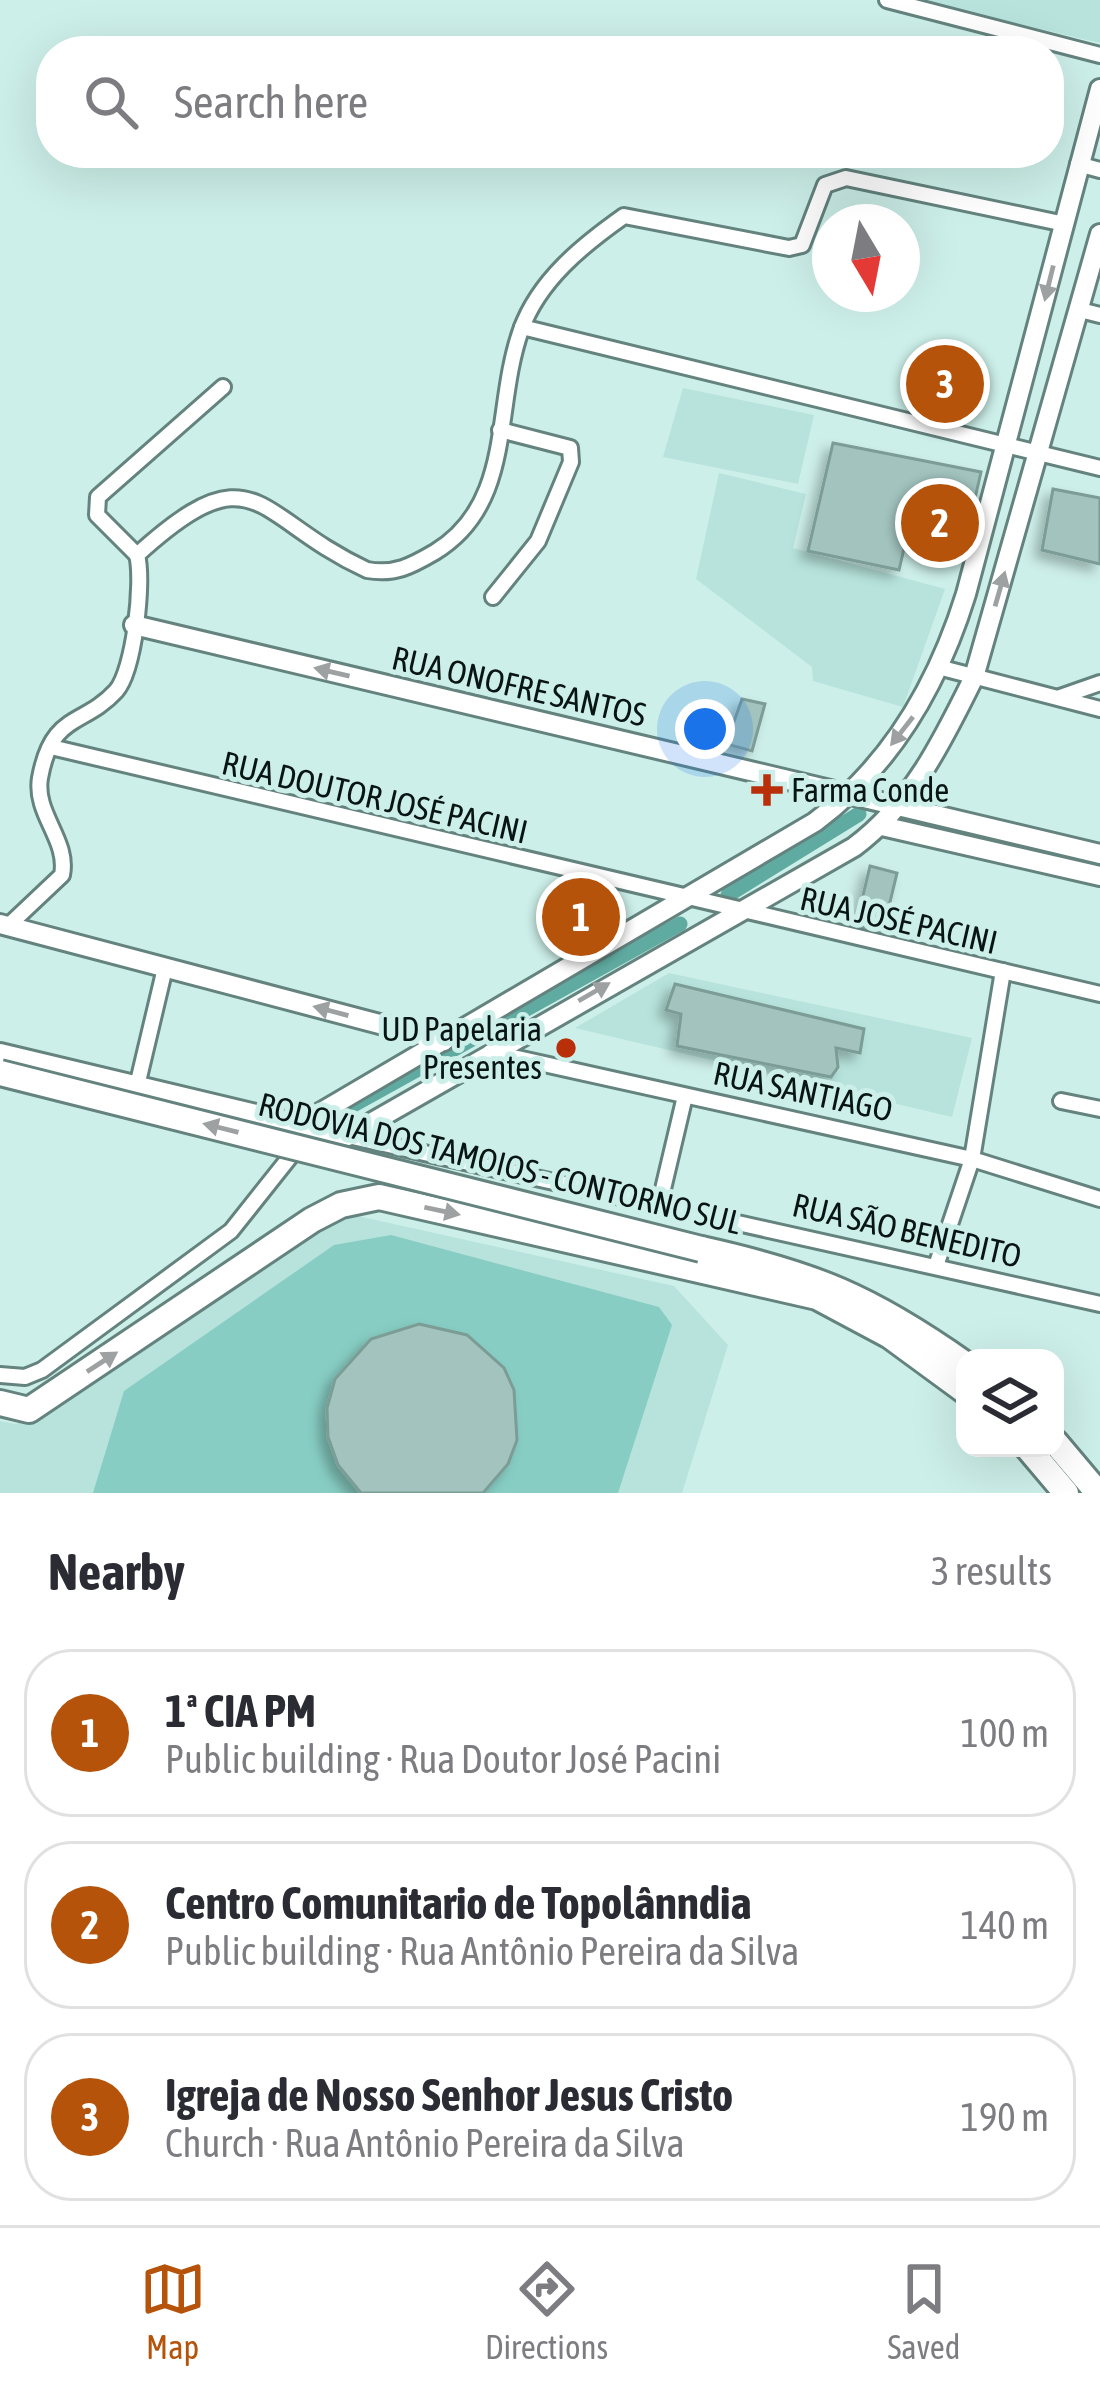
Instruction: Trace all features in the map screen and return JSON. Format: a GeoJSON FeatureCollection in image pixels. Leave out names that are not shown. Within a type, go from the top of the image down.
{"type":"FeatureCollection","features":[{"type":"Feature","properties":{"kind":"highway","name":"RODOVIA DOS TAMOIOS - CONTORNO SUL"},"geometry":{"type":"LineString","coordinates":[[0,1072],[799,1272],[903,1321],[956,1358]]}},
{"type":"Feature","properties":{"kind":"highway","name":"RODOVIA DOS TAMOIOS - CONTORNO SUL"},"geometry":{"type":"LineString","coordinates":[[0,1403],[29,1410],[312,1220],[341,1205],[379,1197],[699,1266],[818,1297],[890,1336],[956,1384]]}},
{"type":"Feature","properties":{"kind":"highway"},"geometry":{"type":"LineString","coordinates":[[1064,1452],[1099,1493]]}},
{"type":"Feature","properties":{"kind":"highway"},"geometry":{"type":"LineString","coordinates":[[1036,1457],[1066,1493]]}},
{"type":"Feature","properties":{"kind":"street"},"geometry":{"type":"LineString","coordinates":[[887,0],[1026,36]]}},
{"type":"Feature","properties":{"kind":"street"},"geometry":{"type":"LineString","coordinates":[[1064,46],[1100,55]]}},
{"type":"Feature","properties":{"kind":"street"},"geometry":{"type":"LineString","coordinates":[[0,1375],[25,1377],[42,1370],[231,1231],[307,1125],[852,795],[917,711],[942,668],[1007,446],[1100,89]]}},
{"type":"Feature","properties":{"kind":"street"},"geometry":{"type":"LineString","coordinates":[[1078,164],[1100,170]]}},
{"type":"Feature","properties":{"kind":"street"},"geometry":{"type":"LineString","coordinates":[[136,555],[170,525],[216,497],[245,496],[346,560],[390,574],[445,545],[479,515],[494,477],[521,327],[577,250],[624,216],[789,248],[802,245],[809,236],[826,184],[846,178],[1064,224]]}},
{"type":"Feature","properties":{"kind":"street"},"geometry":{"type":"LineString","coordinates":[[348,1136],[854,848],[900,806],[945,737],[974,677],[1100,233]]}},
{"type":"Feature","properties":{"kind":"street"},"geometry":{"type":"LineString","coordinates":[[1079,310],[1100,315]]}},
{"type":"Feature","properties":{"kind":"street"},"geometry":{"type":"LineString","coordinates":[[521,327],[1100,468]]}},
{"type":"Feature","properties":{"kind":"street"},"geometry":{"type":"LineString","coordinates":[[4,925],[62,875],[60,848],[40,795],[51,747],[62,724],[116,692],[127,670],[140,593],[136,555],[97,515],[98,497],[223,387]]}},
{"type":"Feature","properties":{"kind":"street"},"geometry":{"type":"LineString","coordinates":[[493,597],[538,541],[571,462],[569,448],[559,442],[500,430]]}},
{"type":"Feature","properties":{"kind":"street","name":"RUA ONOFRE SANTOS"},"geometry":{"type":"LineString","coordinates":[[134,625],[1100,854]]}},
{"type":"Feature","properties":{"kind":"street"},"geometry":{"type":"LineString","coordinates":[[942,668],[1100,709]]}},
{"type":"Feature","properties":{"kind":"street"},"geometry":{"type":"LineString","coordinates":[[1058,697],[1100,683]]}},
{"type":"Feature","properties":{"kind":"street","name":"RUA DOUTOR JOSÉ PACINI"},"geometry":{"type":"LineString","coordinates":[[51,747],[686,899]]}},
{"type":"Feature","properties":{"kind":"street"},"geometry":{"type":"LineString","coordinates":[[882,826],[1100,876]]}},
{"type":"Feature","properties":{"kind":"street","name":"RUA JOSÉ PACINI"},"geometry":{"type":"LineString","coordinates":[[686,899],[1100,994]]}},
{"type":"Feature","properties":{"kind":"street"},"geometry":{"type":"LineString","coordinates":[[4,925],[444,1041]]}},
{"type":"Feature","properties":{"kind":"street"},"geometry":{"type":"LineString","coordinates":[[136,1086],[165,968]]}},
{"type":"Feature","properties":{"kind":"street"},"geometry":{"type":"LineString","coordinates":[[936,1266],[972,1160],[1003,971]]}},
{"type":"Feature","properties":{"kind":"street","name":"RUA SANTIAGO"},"geometry":{"type":"LineString","coordinates":[[490,1052],[972,1160],[1100,1199]]}},
{"type":"Feature","properties":{"kind":"street","name":"RUA SÃO BENEDITO"},"geometry":{"type":"LineString","coordinates":[[0,1053],[1100,1304]]}},
{"type":"Feature","properties":{"kind":"street"},"geometry":{"type":"LineString","coordinates":[[659,1206],[685,1096]]}},
{"type":"Feature","properties":{"kind":"street"},"geometry":{"type":"LineString","coordinates":[[1061,1101],[1100,1109]]}},
{"type":"Feature","properties":{"kind":"shaded area"},"geometry":{"type":"Polygon","coordinates":[[[916,0],[1100,0],[1100,43],[916,0]]]}},
{"type":"Feature","properties":{"kind":"shaded area"},"geometry":{"type":"Polygon","coordinates":[[[683,388],[814,415],[798,484],[663,457],[683,388]]]}},
{"type":"Feature","properties":{"kind":"shaded area"},"geometry":{"type":"Polygon","coordinates":[[[719,473],[806,494],[793,548],[945,589],[903,707],[813,681],[812,667],[696,579],[719,473]]]}},
{"type":"Feature","properties":{"kind":"shaded area"},"geometry":{"type":"Polygon","coordinates":[[[669,973],[972,1038],[952,1117],[575,1028],[669,973]]]}},
{"type":"Feature","properties":{"kind":"shaded area"},"geometry":{"type":"Polygon","coordinates":[[[344,1213],[674,1286],[728,1345],[682,1493],[0,1493],[0,1421],[16,1424],[39,1415],[344,1213]]]}},
{"type":"Feature","properties":{"kind":"shaded area"},"geometry":{"type":"Polygon","coordinates":[[[391,1235],[659,1307],[672,1325],[618,1493],[93,1493],[124,1391],[334,1245],[391,1235]]]}},
{"type":"Feature","properties":{"kind":"building"},"geometry":{"type":"Polygon","coordinates":[[[940,363],[959,368],[949,406],[939,407],[933,400],[940,363]]]}},
{"type":"Feature","properties":{"kind":"building"},"geometry":{"type":"Polygon","coordinates":[[[833,443],[981,472],[974,503],[960,500],[949,550],[906,540],[899,570],[808,551],[833,443]]]}},
{"type":"Feature","properties":{"kind":"building"},"geometry":{"type":"Polygon","coordinates":[[[1053,489],[1100,498],[1100,564],[1042,550],[1053,489]]]}},
{"type":"Feature","properties":{"kind":"building"},"geometry":{"type":"Polygon","coordinates":[[[742,699],[765,704],[752,751],[726,744],[742,699]]]}},
{"type":"Feature","properties":{"kind":"building"},"geometry":{"type":"Polygon","coordinates":[[[870,866],[897,873],[883,931],[856,925],[870,866]]]}},
{"type":"Feature","properties":{"kind":"building"},"geometry":{"type":"Polygon","coordinates":[[[675,984],[864,1029],[860,1053],[836,1048],[838,1067],[831,1077],[677,1046],[681,1014],[666,1010],[675,984]]]}},
{"type":"Feature","properties":{"kind":"building"},"geometry":{"type":"Polygon","coordinates":[[[419,1324],[467,1335],[504,1368],[514,1390],[517,1440],[508,1464],[483,1493],[361,1493],[338,1465],[328,1437],[327,1408],[335,1379],[371,1339],[419,1324]]]}},
{"type":"Feature","properties":{"kind":"waterway"},"geometry":{"type":"LineString","coordinates":[[728,895],[859,814]]}},
{"type":"Feature","properties":{"kind":"waterway"},"geometry":{"type":"LineString","coordinates":[[348,1108],[680,924]]}},
{"type":"Feature","properties":{"kind":"place","name":"Igreja de Nosso Senhor Jesus Cristo"},"geometry":{"type":"Point","coordinates":[945,384]}},
{"type":"Feature","properties":{"kind":"place","name":"Centro Comunitario de Topolânndia"},"geometry":{"type":"Point","coordinates":[940,523]}},
{"type":"Feature","properties":{"kind":"place","name":"Farma Conde"},"geometry":{"type":"Point","coordinates":[767,790]}},
{"type":"Feature","properties":{"kind":"place","name":"1ª CIA PM"},"geometry":{"type":"Point","coordinates":[581,917]}},
{"type":"Feature","properties":{"kind":"place","name":"UD Papelaria Presentes"},"geometry":{"type":"Point","coordinates":[566,1048]}}]}
